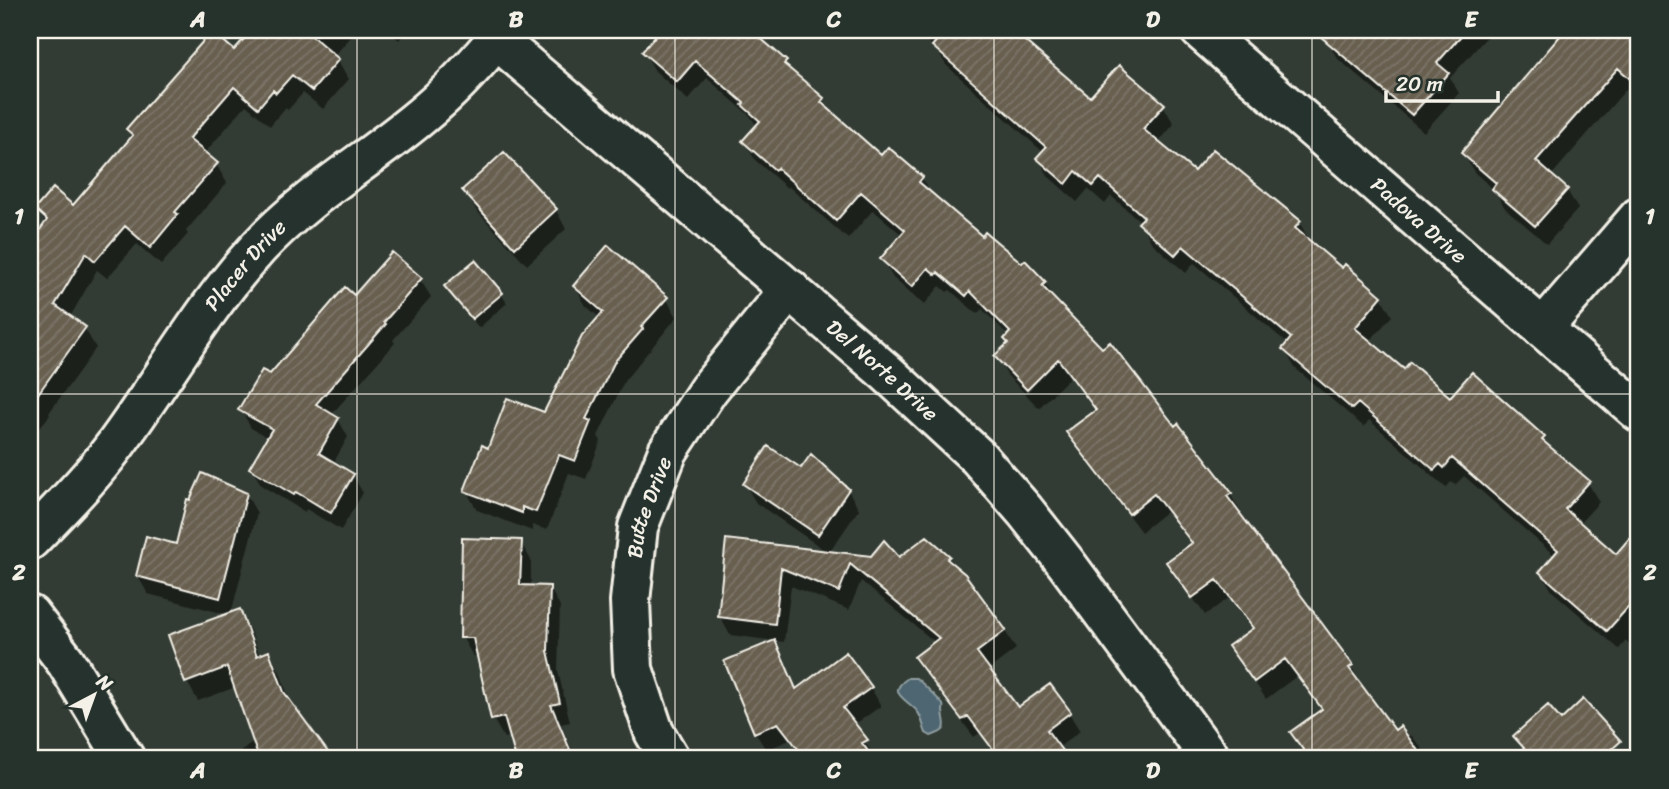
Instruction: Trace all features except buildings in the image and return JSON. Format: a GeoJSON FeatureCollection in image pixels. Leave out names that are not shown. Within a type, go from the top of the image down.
{"type":"FeatureCollection","features":[{"type":"Feature","properties":{"kind":"street","name":"Del Norte Drive"},"geometry":{"type":"LineString","coordinates":[[500,34],[926,408],[997,478],[1066,563],[1211,759]]}},
{"type":"Feature","properties":{"kind":"street","name":"Placer Drive"},"geometry":{"type":"LineString","coordinates":[[30,540],[96,470],[214,299],[260,245],[312,200],[435,105],[500,34]]}},
{"type":"Feature","properties":{"kind":"street","name":"Padova Drive"},"geometry":{"type":"LineString","coordinates":[[1215,34],[1639,412]]}},
{"type":"Feature","properties":{"kind":"street"},"geometry":{"type":"LineString","coordinates":[[1543,328],[1639,217]]}},
{"type":"Feature","properties":{"kind":"street","name":"Butte Drive"},"geometry":{"type":"LineString","coordinates":[[670,759],[654,732],[633,669],[630,601],[638,527],[668,451],[708,390],[790,289]]}},
{"type":"Feature","properties":{"kind":"street"},"geometry":{"type":"LineString","coordinates":[[30,615],[66,662],[125,759]]}},
{"type":"Feature","properties":{"kind":"water"},"geometry":{"type":"Polygon","coordinates":[[[908,678],[916,678],[943,705],[945,726],[941,732],[931,736],[926,733],[919,713],[900,696],[898,688],[908,678]]]}}]}
